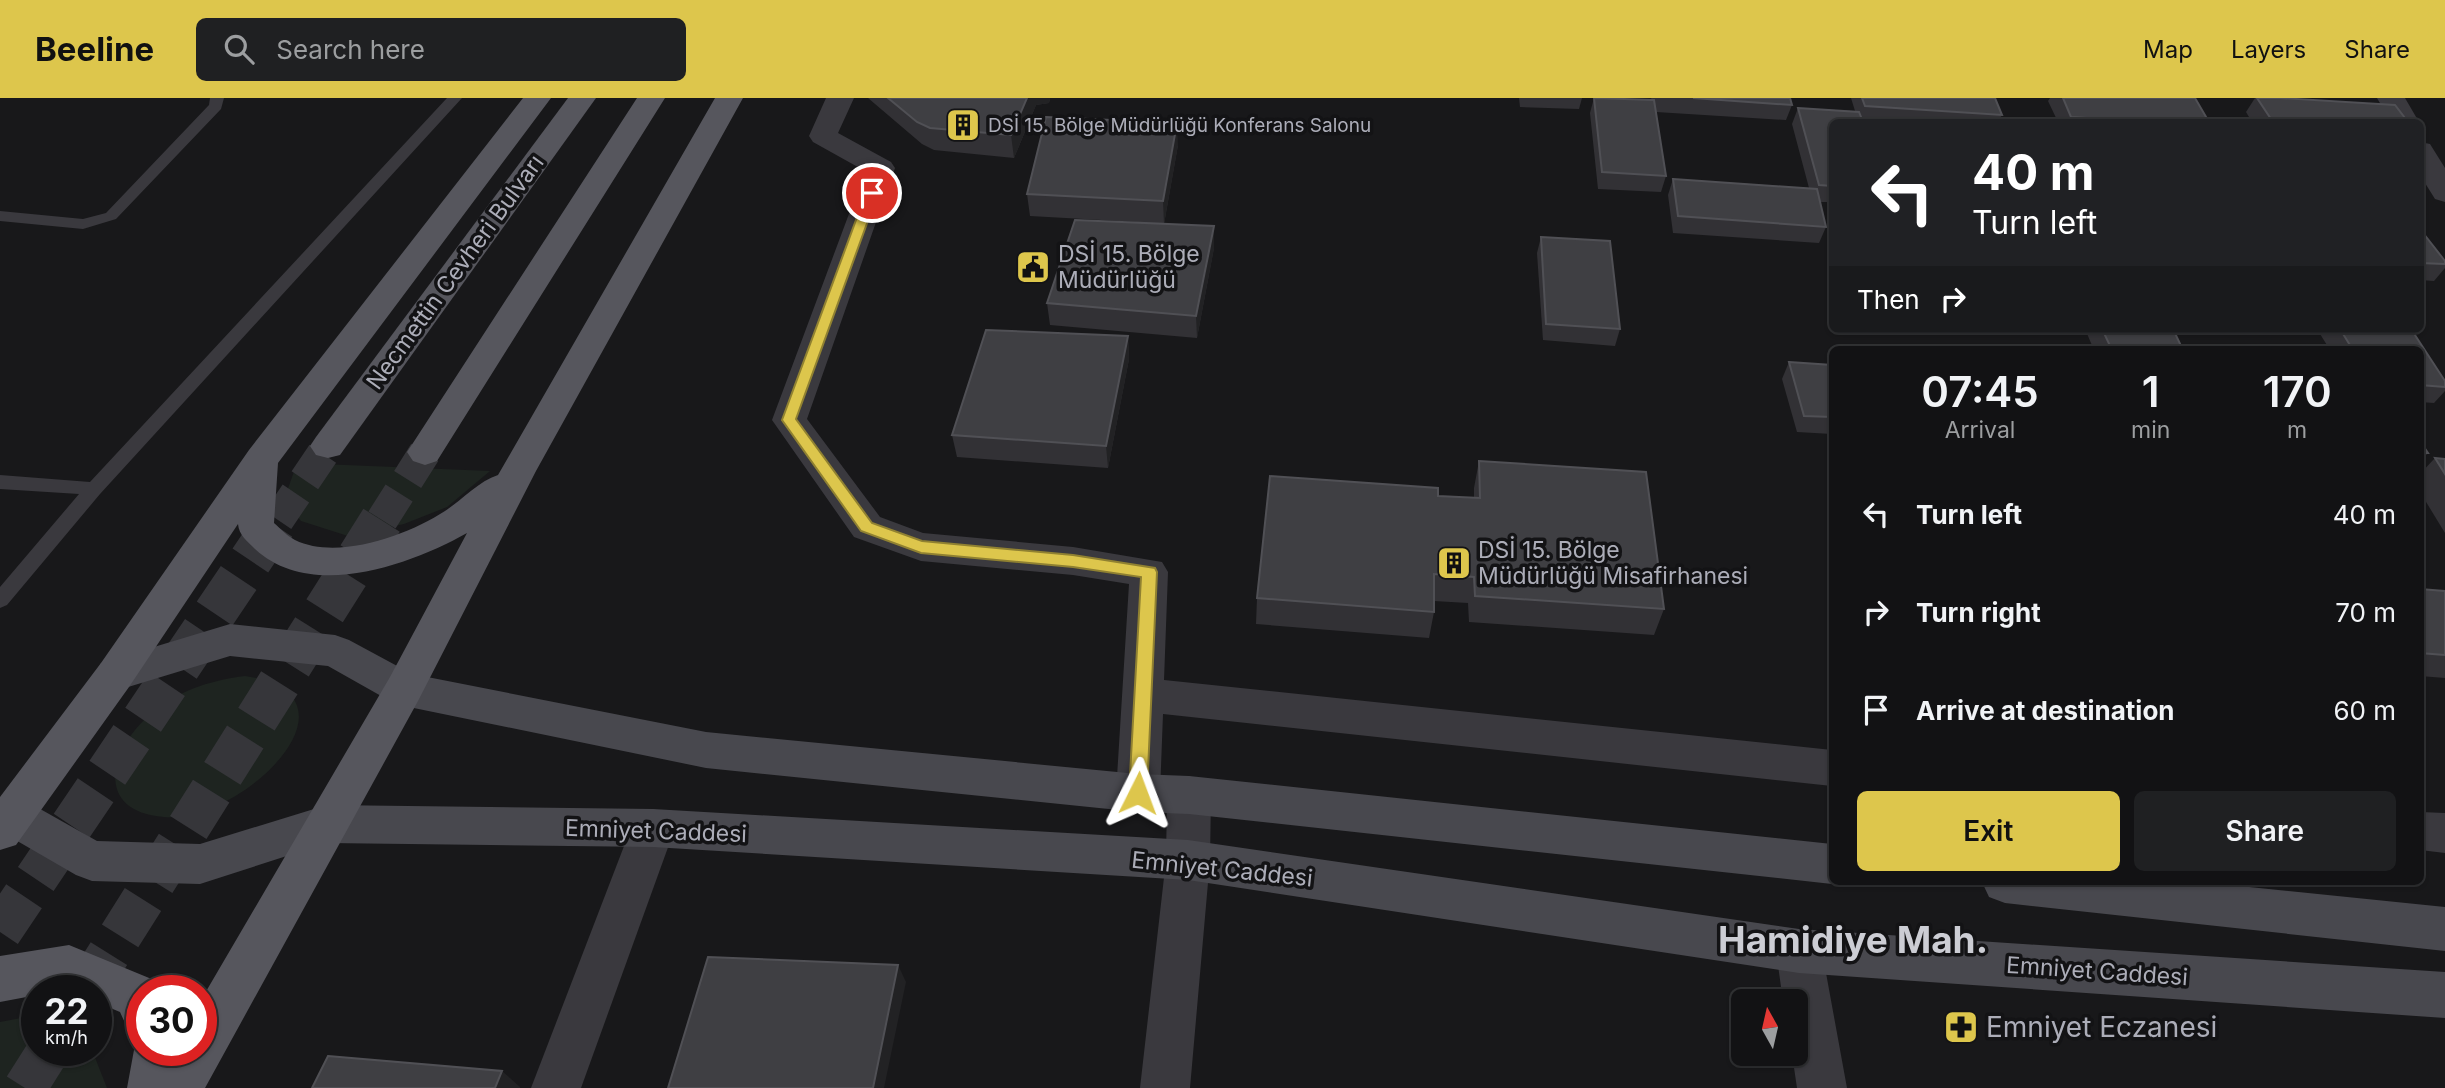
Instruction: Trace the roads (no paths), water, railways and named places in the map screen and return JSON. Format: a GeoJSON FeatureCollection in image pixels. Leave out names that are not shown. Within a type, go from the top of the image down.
{"type":"FeatureCollection","features":[{"type":"Feature","properties":{"kind":"main road"},"geometry":{"type":"LineString","coordinates":[[6,823],[115,675],[262,459],[537,98]]}},
{"type":"Feature","properties":{"kind":"main road","name":"Necmettin Cevheri Bulvarı"},"geometry":{"type":"LineString","coordinates":[[328,446],[582,98]]}},
{"type":"Feature","properties":{"kind":"main road"},"geometry":{"type":"LineString","coordinates":[[425,452],[652,98]]}},
{"type":"Feature","properties":{"kind":"main road"},"geometry":{"type":"LineString","coordinates":[[217,1018],[404,689],[518,471],[729,98]]}},
{"type":"Feature","properties":{"kind":"main road"},"geometry":{"type":"LineString","coordinates":[[262,459],[256,496],[256,528],[284,551],[331,562],[387,554],[442,533],[482,507],[518,471]]}},
{"type":"Feature","properties":{"kind":"main road"},"geometry":{"type":"LineString","coordinates":[[115,675],[230,640],[335,651],[404,689],[706,750],[1138,793],[1189,795],[1829,864]]}},
{"type":"Feature","properties":{"kind":"main road","name":"Emniyet Caddesi"},"geometry":{"type":"LineString","coordinates":[[6,823],[92,860],[200,864],[327,824],[653,828],[1188,860],[1799,951],[2445,995]]}},
{"type":"Feature","properties":{"kind":"main road"},"geometry":{"type":"LineString","coordinates":[[2033,885],[2445,929]]}},
{"type":"Feature","properties":{"kind":"main road"},"geometry":{"type":"LineString","coordinates":[[0,979],[69,968],[126,991]]}},
{"type":"Feature","properties":{"kind":"main road"},"geometry":{"type":"LineString","coordinates":[[152,1088],[155,1066]]}},
{"type":"Feature","properties":{"kind":"main road"},"geometry":{"type":"LineString","coordinates":[[178,1088],[190,1066]]}},
{"type":"Feature","properties":{"kind":"street"},"geometry":{"type":"LineString","coordinates":[[840,98],[823,136],[881,168],[789,420],[867,527],[921,547],[1073,561],[1149,572],[1138,793]]}},
{"type":"Feature","properties":{"kind":"street"},"geometry":{"type":"LineString","coordinates":[[2391,98],[2403,119]]}},
{"type":"Feature","properties":{"kind":"street"},"geometry":{"type":"LineString","coordinates":[[2424,157],[2445,194]]}},
{"type":"Feature","properties":{"kind":"street"},"geometry":{"type":"LineString","coordinates":[[1143,695],[1829,768]]}},
{"type":"Feature","properties":{"kind":"street"},"geometry":{"type":"LineString","coordinates":[[1165,1088],[1188,860],[1189,795]]}},
{"type":"Feature","properties":{"kind":"street"},"geometry":{"type":"LineString","coordinates":[[556,1088],[653,828]]}},
{"type":"Feature","properties":{"kind":"street"},"geometry":{"type":"LineString","coordinates":[[2424,831],[2445,833]]}},
{"type":"Feature","properties":{"kind":"street"},"geometry":{"type":"LineString","coordinates":[[1799,951],[1822,1088]]}},
{"type":"Feature","properties":{"kind":"lane"},"geometry":{"type":"LineString","coordinates":[[0,216],[83,224],[111,216],[216,106],[217,98]]}},
{"type":"Feature","properties":{"kind":"lane"},"geometry":{"type":"LineString","coordinates":[[0,600],[93,489],[454,98]]}},
{"type":"Feature","properties":{"kind":"lane"},"geometry":{"type":"LineString","coordinates":[[0,482],[93,489]]}},
{"type":"Feature","properties":{"kind":"tunnel"},"geometry":{"type":"LineString","coordinates":[[278,520],[328,446]]}},
{"type":"Feature","properties":{"kind":"tunnel"},"geometry":{"type":"LineString","coordinates":[[382,520],[425,452]]}},
{"type":"Feature","properties":{"kind":"tunnel"},"geometry":{"type":"LineString","coordinates":[[0,932],[279,518]]}},
{"type":"Feature","properties":{"kind":"tunnel"},"geometry":{"type":"LineString","coordinates":[[95,975],[383,518]]}},
{"type":"Feature","properties":{"kind":"tunnel"},"geometry":{"type":"LineString","coordinates":[[25,1088],[39,1066]]}},
{"type":"Feature","properties":{"kind":"place","name":"DSİ 15. Bölge Müdürlüğü Konferans Salonu"},"geometry":{"type":"Point","coordinates":[963,125]}},
{"type":"Feature","properties":{"kind":"place","name":"DSİ 15. Bölge Müdürlüğü"},"geometry":{"type":"Point","coordinates":[1033,267]}},
{"type":"Feature","properties":{"kind":"place","name":"DSİ 15. Bölge Müdürlüğü Misafirhanesi"},"geometry":{"type":"Point","coordinates":[1454,563]}},
{"type":"Feature","properties":{"kind":"place","name":"Emniyet Eczanesi"},"geometry":{"type":"Point","coordinates":[1961,1027]}},
{"type":"Feature","properties":{"kind":"district","name":"Hamidiye Mah."},"geometry":{"type":"Point","coordinates":[1853,939]}}]}
